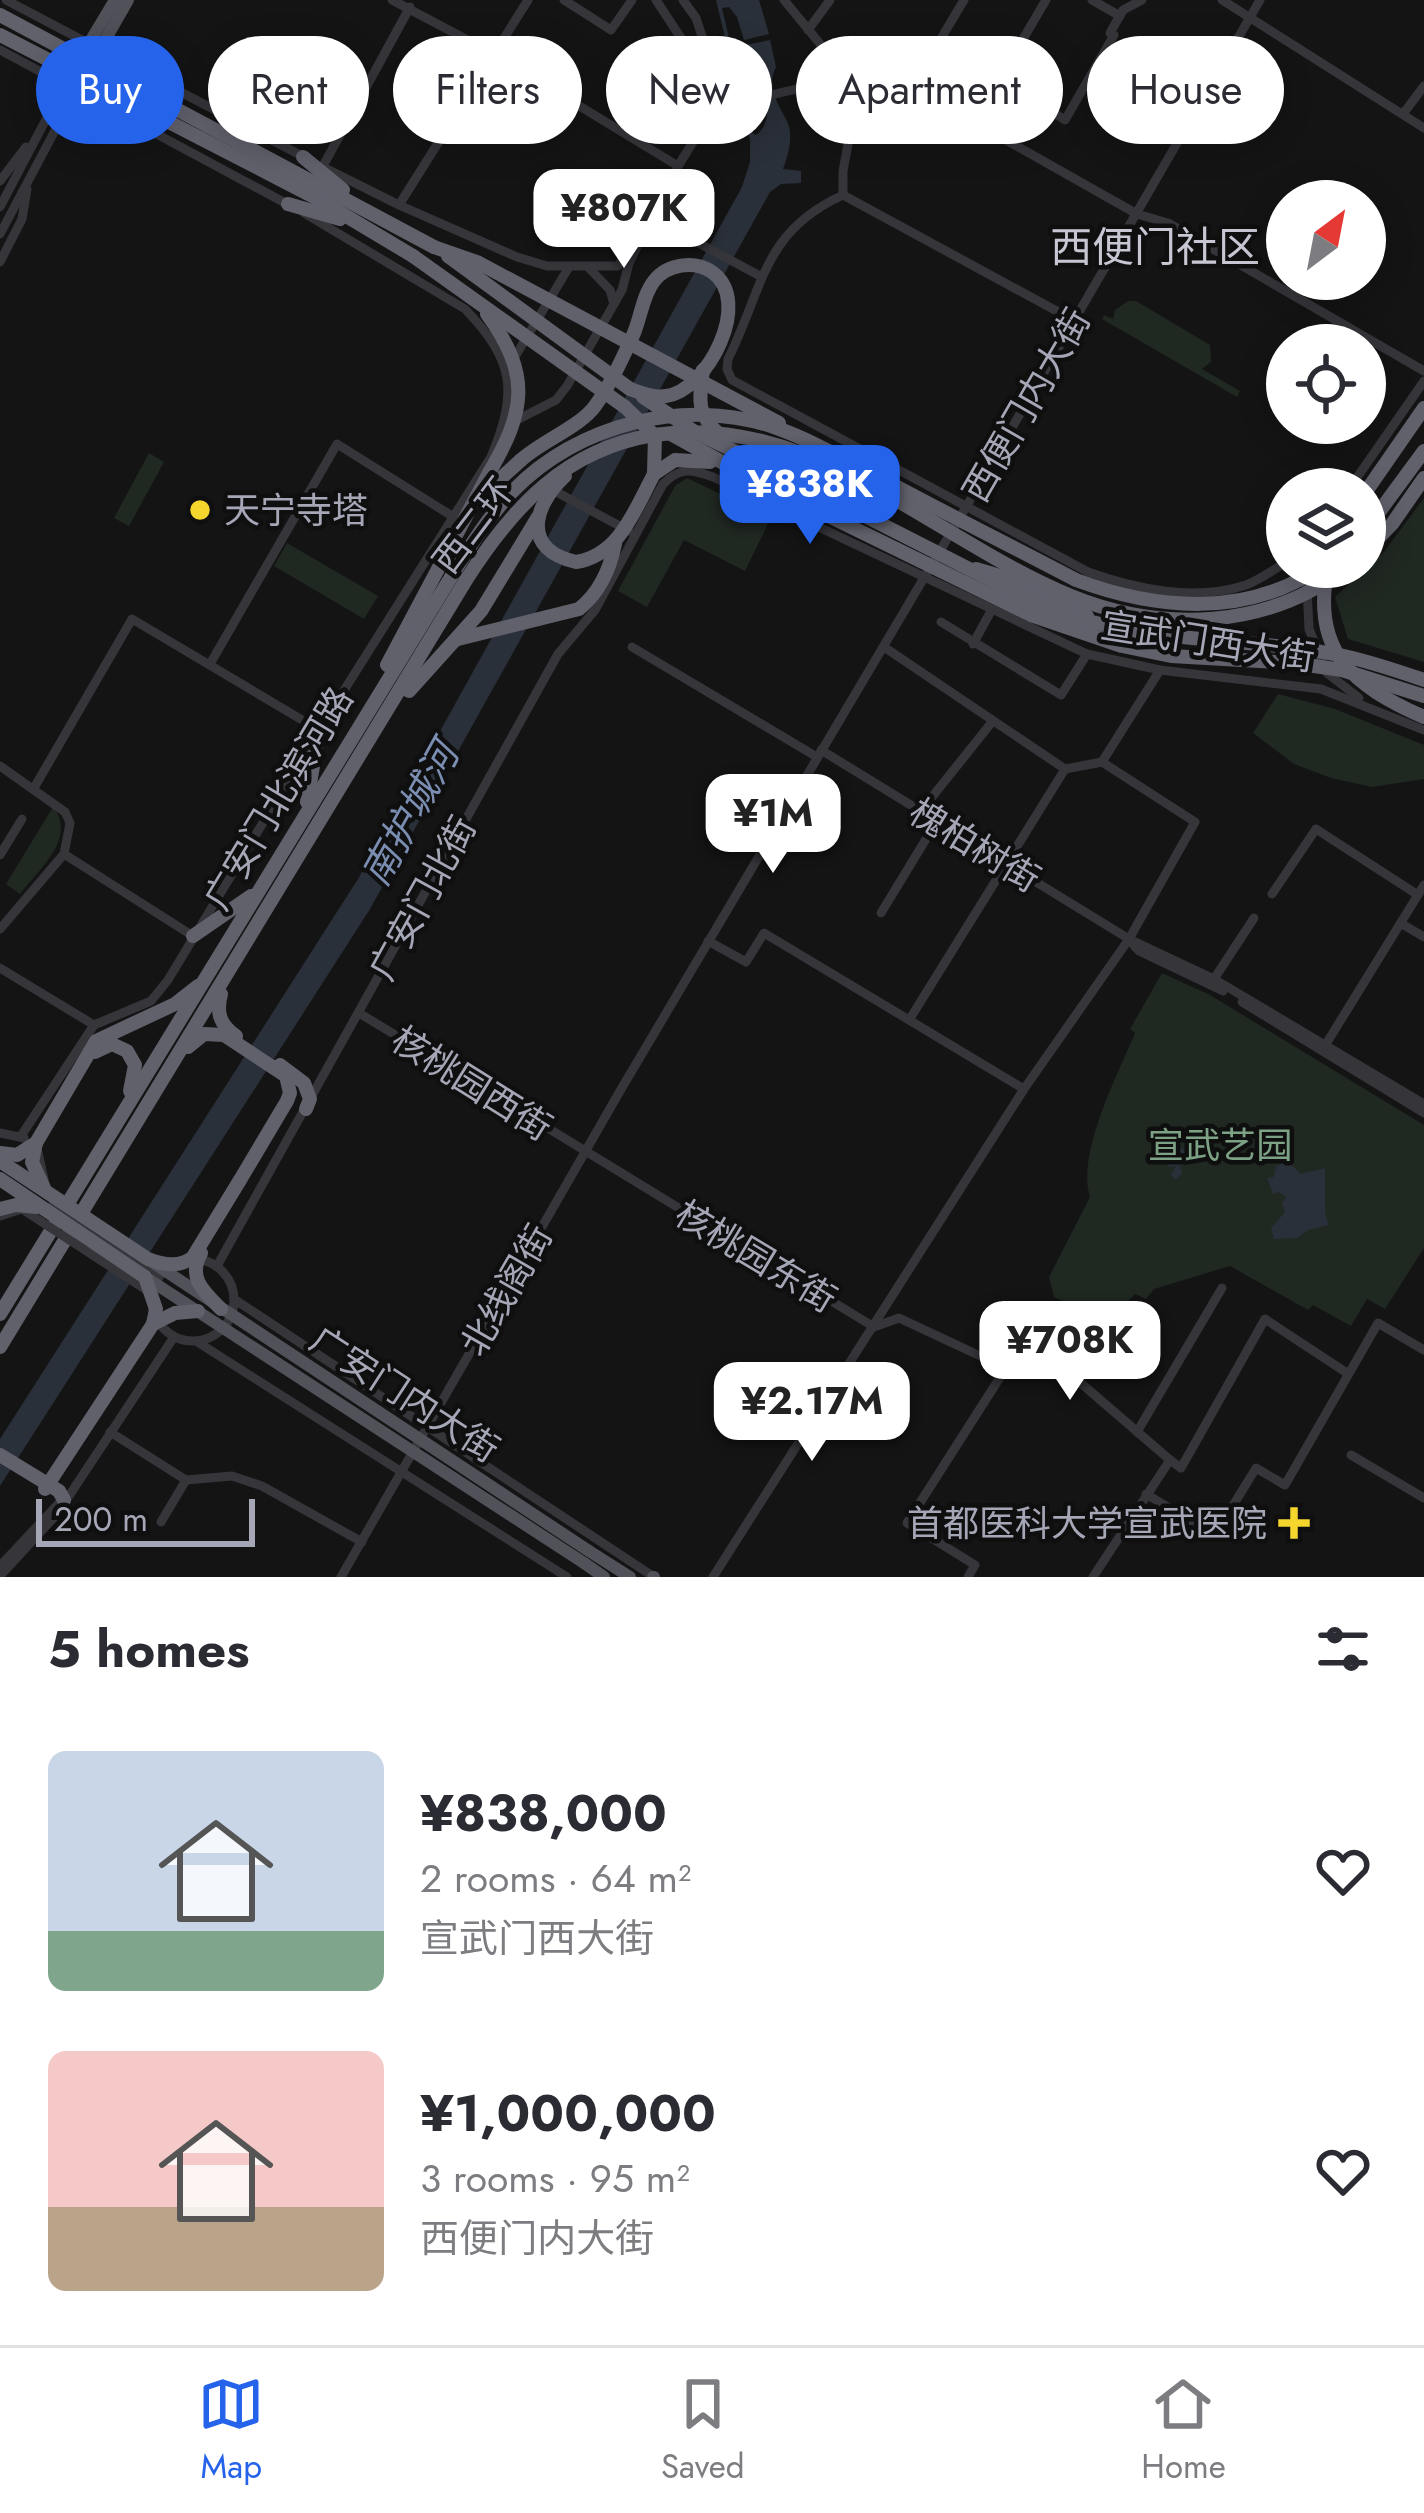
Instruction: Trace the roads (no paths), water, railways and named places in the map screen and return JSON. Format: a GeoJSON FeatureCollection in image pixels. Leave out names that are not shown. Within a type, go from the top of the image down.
{"type":"FeatureCollection","features":[{"type":"Feature","properties":{"kind":"highway"},"geometry":{"type":"LineString","coordinates":[[0,15],[359,224]]}},
{"type":"Feature","properties":{"kind":"highway"},"geometry":{"type":"LineString","coordinates":[[0,35],[428,243],[695,432],[818,492]]}},
{"type":"Feature","properties":{"kind":"highway"},"geometry":{"type":"LineString","coordinates":[[303,157],[365,209]]}},
{"type":"Feature","properties":{"kind":"highway"},"geometry":{"type":"LineString","coordinates":[[287,204],[359,224]]}},
{"type":"Feature","properties":{"kind":"highway","name":"宣武门西大街"},"geometry":{"type":"LineString","coordinates":[[359,224],[477,300],[625,407],[748,476],[1031,615],[1075,632],[1171,656],[1342,670],[1424,695]]}},
{"type":"Feature","properties":{"kind":"highway"},"geometry":{"type":"LineString","coordinates":[[428,243],[478,262],[809,442]]}},
{"type":"Feature","properties":{"kind":"highway"},"geometry":{"type":"LineString","coordinates":[[380,728],[496,590],[598,413],[656,279],[664,271],[686,265],[715,274],[730,303],[728,323],[695,387],[701,418],[720,436],[818,492]]}},
{"type":"Feature","properties":{"kind":"highway"},"geometry":{"type":"LineString","coordinates":[[362,718],[459,515],[493,470],[518,413],[519,386],[507,341],[477,300]]}},
{"type":"Feature","properties":{"kind":"highway"},"geometry":{"type":"LineString","coordinates":[[493,470],[521,460],[587,416],[609,383]]}},
{"type":"Feature","properties":{"kind":"highway"},"geometry":{"type":"LineString","coordinates":[[630,389],[663,397],[695,387]]}},
{"type":"Feature","properties":{"kind":"highway"},"geometry":{"type":"LineString","coordinates":[[625,407],[655,436],[654,474]]}},
{"type":"Feature","properties":{"kind":"highway"},"geometry":{"type":"LineString","coordinates":[[1383,468],[1424,408]]}},
{"type":"Feature","properties":{"kind":"highway","name":"西二环"},"geometry":{"type":"LineString","coordinates":[[0,1347],[380,728],[484,526],[515,488],[564,451],[603,431],[642,421],[705,416],[753,422],[809,442],[1076,580],[1119,596],[1162,604],[1244,601],[1282,588]]}},
{"type":"Feature","properties":{"kind":"highway","name":"西二环"},"geometry":{"type":"LineString","coordinates":[[0,1314],[362,718],[460,577],[515,510],[556,473],[638,438],[699,430],[768,441],[841,471],[1069,595],[1120,612],[1204,621],[1246,614],[1319,588]]}},
{"type":"Feature","properties":{"kind":"highway"},"geometry":{"type":"LineString","coordinates":[[1386,503],[1424,451]]}},
{"type":"Feature","properties":{"kind":"highway"},"geometry":{"type":"LineString","coordinates":[[587,457],[552,489],[543,503],[538,532],[549,550],[576,562],[615,544]]}},
{"type":"Feature","properties":{"kind":"highway"},"geometry":{"type":"LineString","coordinates":[[454,641],[579,610],[590,601],[654,474],[675,460],[705,460],[748,476]]}},
{"type":"Feature","properties":{"kind":"highway"},"geometry":{"type":"LineString","coordinates":[[1386,530],[1424,478]]}},
{"type":"Feature","properties":{"kind":"highway","name":"宣武门西大街"},"geometry":{"type":"LineString","coordinates":[[818,492],[1079,621],[1126,632],[1342,656],[1424,680]]}},
{"type":"Feature","properties":{"kind":"highway"},"geometry":{"type":"LineString","coordinates":[[1323,588],[1324,616],[1342,665],[1363,686],[1424,717]]}},
{"type":"Feature","properties":{"kind":"highway"},"geometry":{"type":"LineString","coordinates":[[305,810],[319,730]]}},
{"type":"Feature","properties":{"kind":"highway"},"geometry":{"type":"LineString","coordinates":[[194,936],[255,893]]}},
{"type":"Feature","properties":{"kind":"highway"},"geometry":{"type":"LineString","coordinates":[[235,962],[218,1007],[224,1026],[239,1041]]}},
{"type":"Feature","properties":{"kind":"highway"},"geometry":{"type":"LineString","coordinates":[[0,1157],[16,1155],[71,1084],[96,1041],[175,1004],[206,978]]}},
{"type":"Feature","properties":{"kind":"highway"},"geometry":{"type":"LineString","coordinates":[[164,1080],[179,1057],[204,1034],[224,1035],[289,1073],[308,1091],[306,1109]]}},
{"type":"Feature","properties":{"kind":"highway"},"geometry":{"type":"LineString","coordinates":[[85,1061],[100,1047],[112,1044],[132,1058],[134,1079],[123,1114]]}},
{"type":"Feature","properties":{"kind":"highway"},"geometry":{"type":"LineString","coordinates":[[228,1304],[196,1281],[195,1266],[287,1101],[289,1073]]}},
{"type":"Feature","properties":{"kind":"highway"},"geometry":{"type":"LineString","coordinates":[[28,1140],[43,1195]]}},
{"type":"Feature","properties":{"kind":"highway"},"geometry":{"type":"LineString","coordinates":[[0,1157],[152,1277],[157,1309],[153,1324],[98,1410],[41,1479]]}},
{"type":"Feature","properties":{"kind":"highway"},"geometry":{"type":"LineString","coordinates":[[0,1179],[43,1195],[148,1259],[177,1265],[189,1261],[242,1181]]}},
{"type":"Feature","properties":{"kind":"highway"},"geometry":{"type":"LineString","coordinates":[[0,1213],[43,1195]]}},
{"type":"Feature","properties":{"kind":"highway"},"geometry":{"type":"LineString","coordinates":[[153,1324],[175,1312],[198,1311]]}},
{"type":"Feature","properties":{"kind":"highway"},"geometry":{"type":"LineString","coordinates":[[0,1459],[41,1479],[64,1500]]}},
{"type":"Feature","properties":{"kind":"main road"},"geometry":{"type":"LineString","coordinates":[[100,36],[116,0]]}},
{"type":"Feature","properties":{"kind":"main road"},"geometry":{"type":"LineString","coordinates":[[102,36],[128,0]]}},
{"type":"Feature","properties":{"kind":"main road","name":"广安门内大街"},"geometry":{"type":"LineString","coordinates":[[148,1259],[228,1304],[587,1557],[604,1577]]}},
{"type":"Feature","properties":{"kind":"main road","name":"广安门内大街"},"geometry":{"type":"LineString","coordinates":[[152,1277],[335,1400],[587,1557],[630,1577]]}},
{"type":"Feature","properties":{"kind":"street"},"geometry":{"type":"LineString","coordinates":[[6,0],[75,36]]}},
{"type":"Feature","properties":{"kind":"street"},"geometry":{"type":"LineString","coordinates":[[392,0],[462,36]]}},
{"type":"Feature","properties":{"kind":"street"},"geometry":{"type":"LineString","coordinates":[[505,36],[528,0]]}},
{"type":"Feature","properties":{"kind":"street"},"geometry":{"type":"LineString","coordinates":[[563,0],[611,30],[632,0]]}},
{"type":"Feature","properties":{"kind":"street"},"geometry":{"type":"LineString","coordinates":[[656,0],[680,36]]}},
{"type":"Feature","properties":{"kind":"street"},"geometry":{"type":"LineString","coordinates":[[683,0],[702,36]]}},
{"type":"Feature","properties":{"kind":"street"},"geometry":{"type":"LineString","coordinates":[[784,0],[814,36]]}},
{"type":"Feature","properties":{"kind":"street"},"geometry":{"type":"LineString","coordinates":[[808,29],[830,0]]}},
{"type":"Feature","properties":{"kind":"street"},"geometry":{"type":"LineString","coordinates":[[942,36],[964,0]]}},
{"type":"Feature","properties":{"kind":"street"},"geometry":{"type":"LineString","coordinates":[[1046,0],[1000,78],[1065,120],[1120,16],[1133,2],[1146,0]]}},
{"type":"Feature","properties":{"kind":"street"},"geometry":{"type":"LineString","coordinates":[[1092,0],[1120,16]]}},
{"type":"Feature","properties":{"kind":"street"},"geometry":{"type":"LineString","coordinates":[[1211,0],[1424,128]]}},
{"type":"Feature","properties":{"kind":"street"},"geometry":{"type":"LineString","coordinates":[[1222,0],[1248,20]]}},
{"type":"Feature","properties":{"kind":"street","name":"西便门内大街"},"geometry":{"type":"LineString","coordinates":[[584,1153],[1260,0]]}},
{"type":"Feature","properties":{"kind":"street"},"geometry":{"type":"LineString","coordinates":[[323,166],[410,7]]}},
{"type":"Feature","properties":{"kind":"street"},"geometry":{"type":"LineString","coordinates":[[24,63],[47,22]]}},
{"type":"Feature","properties":{"kind":"street"},"geometry":{"type":"LineString","coordinates":[[0,50],[36,70]]}},
{"type":"Feature","properties":{"kind":"street"},"geometry":{"type":"LineString","coordinates":[[1402,114],[1424,86]]}},
{"type":"Feature","properties":{"kind":"street"},"geometry":{"type":"LineString","coordinates":[[184,94],[399,205],[547,266],[618,266],[644,223],[652,218]]}},
{"type":"Feature","properties":{"kind":"street"},"geometry":{"type":"LineString","coordinates":[[582,108],[678,166]]}},
{"type":"Feature","properties":{"kind":"street"},"geometry":{"type":"LineString","coordinates":[[0,181],[36,134]]}},
{"type":"Feature","properties":{"kind":"street"},"geometry":{"type":"LineString","coordinates":[[0,207],[36,138]]}},
{"type":"Feature","properties":{"kind":"street"},"geometry":{"type":"LineString","coordinates":[[0,234],[45,144]]}},
{"type":"Feature","properties":{"kind":"street"},"geometry":{"type":"LineString","coordinates":[[176,144],[395,264],[465,309],[495,343],[507,369],[509,395],[493,470],[636,535]]}},
{"type":"Feature","properties":{"kind":"street"},"geometry":{"type":"LineString","coordinates":[[399,205],[437,144]]}},
{"type":"Feature","properties":{"kind":"street"},"geometry":{"type":"LineString","coordinates":[[503,428],[556,400],[567,386],[614,304],[692,144]]}},
{"type":"Feature","properties":{"kind":"street"},"geometry":{"type":"LineString","coordinates":[[843,195],[849,144]]}},
{"type":"Feature","properties":{"kind":"street"},"geometry":{"type":"LineString","coordinates":[[1013,144],[1137,214],[1168,223],[1424,371]]}},
{"type":"Feature","properties":{"kind":"street"},"geometry":{"type":"LineString","coordinates":[[0,262],[22,219],[28,182]]}},
{"type":"Feature","properties":{"kind":"street"},"geometry":{"type":"LineString","coordinates":[[652,218],[762,278],[793,224],[843,195]]}},
{"type":"Feature","properties":{"kind":"street"},"geometry":{"type":"LineString","coordinates":[[843,195],[1075,321]]}},
{"type":"Feature","properties":{"kind":"street"},"geometry":{"type":"LineString","coordinates":[[588,266],[610,290],[614,304]]}},
{"type":"Feature","properties":{"kind":"street"},"geometry":{"type":"LineString","coordinates":[[507,369],[569,267]]}},
{"type":"Feature","properties":{"kind":"street","name":"宣武门西大街"},"geometry":{"type":"LineString","coordinates":[[762,278],[728,359],[732,380],[1088,572],[1164,592],[1246,585],[1266,574]]}},
{"type":"Feature","properties":{"kind":"street"},"geometry":{"type":"LineString","coordinates":[[1364,468],[1424,381]]}},
{"type":"Feature","properties":{"kind":"street"},"geometry":{"type":"LineString","coordinates":[[509,395],[527,410],[536,409]]}},
{"type":"Feature","properties":{"kind":"street"},"geometry":{"type":"LineString","coordinates":[[210,664],[337,444],[459,515]]}},
{"type":"Feature","properties":{"kind":"street","name":"广安门北街"},"geometry":{"type":"LineString","coordinates":[[217,1266],[558,654],[595,610],[663,484],[684,469],[713,477]]}},
{"type":"Feature","properties":{"kind":"street","name":"宣武门西大街"},"geometry":{"type":"LineString","coordinates":[[713,477],[1087,654],[1160,670],[1300,685],[1370,706],[1424,730]]}},
{"type":"Feature","properties":{"kind":"street"},"geometry":{"type":"LineString","coordinates":[[901,566],[941,494]]}},
{"type":"Feature","properties":{"kind":"street","name":"广安门北滨河路"},"geometry":{"type":"LineString","coordinates":[[94,1025],[151,1000],[168,980],[319,730],[459,515]]}},
{"type":"Feature","properties":{"kind":"street","name":"宣武门西大街"},"geometry":{"type":"LineString","coordinates":[[1307,588],[1309,628],[1327,673],[1370,706]]}},
{"type":"Feature","properties":{"kind":"street"},"geometry":{"type":"LineString","coordinates":[[973,644],[991,611]]}},
{"type":"Feature","properties":{"kind":"street"},"geometry":{"type":"LineString","coordinates":[[34,788],[132,619],[319,730]]}},
{"type":"Feature","properties":{"kind":"street"},"geometry":{"type":"LineString","coordinates":[[941,622],[1060,695],[1087,654]]}},
{"type":"Feature","properties":{"kind":"street","name":"槐柏树街"},"geometry":{"type":"LineString","coordinates":[[632,647],[938,821],[1129,939],[1214,979],[1424,1108]]}},
{"type":"Feature","properties":{"kind":"street"},"geometry":{"type":"LineString","coordinates":[[713,1577],[1024,1089],[1129,939],[1195,822],[1102,762],[1065,769],[884,647]]}},
{"type":"Feature","properties":{"kind":"street"},"geometry":{"type":"LineString","coordinates":[[1300,685],[1314,680],[1321,658]]}},
{"type":"Feature","properties":{"kind":"street"},"geometry":{"type":"LineString","coordinates":[[1102,762],[1160,670]]}},
{"type":"Feature","properties":{"kind":"street"},"geometry":{"type":"LineString","coordinates":[[920,812],[992,722]]}},
{"type":"Feature","properties":{"kind":"street"},"geometry":{"type":"LineString","coordinates":[[0,766],[64,812],[70,823],[64,854],[1,927]]}},
{"type":"Feature","properties":{"kind":"street"},"geometry":{"type":"LineString","coordinates":[[911,1017],[1065,769]]}},
{"type":"Feature","properties":{"kind":"street"},"geometry":{"type":"LineString","coordinates":[[0,855],[22,819]]}},
{"type":"Feature","properties":{"kind":"street"},"geometry":{"type":"LineString","coordinates":[[881,914],[938,821]]}},
{"type":"Feature","properties":{"kind":"street"},"geometry":{"type":"LineString","coordinates":[[1272,894],[1316,829],[1421,890],[1324,1047]]}},
{"type":"Feature","properties":{"kind":"street"},"geometry":{"type":"LineString","coordinates":[[64,854],[194,936]]}},
{"type":"Feature","properties":{"kind":"street"},"geometry":{"type":"LineString","coordinates":[[1214,979],[1254,918]]}},
{"type":"Feature","properties":{"kind":"street"},"geometry":{"type":"LineString","coordinates":[[1402,924],[1424,937]]}},
{"type":"Feature","properties":{"kind":"street"},"geometry":{"type":"LineString","coordinates":[[708,941],[746,962],[764,932],[1024,1089]]}},
{"type":"Feature","properties":{"kind":"street","name":"槐柏树街"},"geometry":{"type":"LineString","coordinates":[[1129,939],[1139,952],[1221,989],[1324,1047]]}},
{"type":"Feature","properties":{"kind":"street"},"geometry":{"type":"LineString","coordinates":[[0,968],[94,1025],[28,1140],[0,1133]]}},
{"type":"Feature","properties":{"kind":"street","name":"核桃园西街"},"geometry":{"type":"LineString","coordinates":[[359,1013],[584,1153]]}},
{"type":"Feature","properties":{"kind":"street","name":"核桃园东街"},"geometry":{"type":"LineString","coordinates":[[584,1153],[874,1327],[899,1318],[1006,1368]]}},
{"type":"Feature","properties":{"kind":"street","name":"北线阁街"},"geometry":{"type":"LineString","coordinates":[[340,1577],[584,1153]]}},
{"type":"Feature","properties":{"kind":"street"},"geometry":{"type":"LineString","coordinates":[[0,1213],[25,1211],[43,1195],[170,1265]]}},
{"type":"Feature","properties":{"kind":"street"},"geometry":{"type":"LineString","coordinates":[[25,1211],[152,1294]]}},
{"type":"Feature","properties":{"kind":"street"},"geometry":{"type":"LineString","coordinates":[[0,1576],[57,1514],[174,1337],[152,1310],[152,1277],[170,1265],[198,1259],[226,1275],[228,1304],[226,1325],[199,1343]]}},
{"type":"Feature","properties":{"kind":"street"},"geometry":{"type":"LineString","coordinates":[[1137,1432],[1222,1288]]}},
{"type":"Feature","properties":{"kind":"street","name":"广安门内大街"},"geometry":{"type":"LineString","coordinates":[[228,1304],[428,1427],[654,1577]]}},
{"type":"Feature","properties":{"kind":"street"},"geometry":{"type":"LineString","coordinates":[[968,1577],[976,1565],[907,1523],[1006,1368],[1030,1348],[1061,1366],[1180,1468],[1265,1319],[1347,1373]]}},
{"type":"Feature","properties":{"kind":"street"},"geometry":{"type":"LineString","coordinates":[[1147,1494],[1215,1535],[1256,1468],[1285,1485],[1378,1323],[1424,1350]]}},
{"type":"Feature","properties":{"kind":"street","name":"广安门内大街"},"geometry":{"type":"LineString","coordinates":[[174,1337],[199,1343],[567,1577]]}},
{"type":"Feature","properties":{"kind":"street"},"geometry":{"type":"LineString","coordinates":[[110,1432],[186,1480],[232,1476],[262,1486],[362,1542]]}},
{"type":"Feature","properties":{"kind":"street"},"geometry":{"type":"LineString","coordinates":[[1351,1455],[1424,1498]]}},
{"type":"Feature","properties":{"kind":"street"},"geometry":{"type":"LineString","coordinates":[[1093,1577],[1170,1460]]}},
{"type":"Feature","properties":{"kind":"street"},"geometry":{"type":"LineString","coordinates":[[161,1522],[186,1480]]}},
{"type":"Feature","properties":{"kind":"street"},"geometry":{"type":"LineString","coordinates":[[0,1566],[64,1500]]}},
{"type":"Feature","properties":{"kind":"water"},"geometry":{"type":"Polygon","coordinates":[[[716,0],[759,0],[769,34],[743,36],[729,7],[722,8],[729,36],[716,0]]]}},
{"type":"Feature","properties":{"kind":"water","name":"南护城河"},"geometry":{"type":"Polygon","coordinates":[[[772,49],[773,88],[790,133],[783,169],[801,171],[801,183],[781,184],[770,192],[370,909],[0,1486],[0,1439],[358,879],[742,187],[750,144],[772,144],[772,49]]]}},
{"type":"Feature","properties":{"kind":"water"},"geometry":{"type":"Polygon","coordinates":[[[1171,1142],[1189,1153],[1175,1180],[1171,1175],[1176,1166],[1168,1167],[1164,1155],[1157,1156],[1154,1164],[1149,1161],[1161,1143],[1168,1148],[1171,1142]]]}},
{"type":"Feature","properties":{"kind":"water"},"geometry":{"type":"Polygon","coordinates":[[[1287,1161],[1301,1174],[1325,1168],[1329,1225],[1297,1238],[1274,1239],[1271,1228],[1285,1212],[1286,1197],[1273,1194],[1267,1178],[1274,1177],[1276,1166],[1287,1161]]]}},
{"type":"Feature","properties":{"kind":"place","name":"天宁寺塔"},"geometry":{"type":"Point","coordinates":[200,510]}},
{"type":"Feature","properties":{"kind":"place","name":"首都医科大学宣武医院"},"geometry":{"type":"Point","coordinates":[1294,1523]}},
{"type":"Feature","properties":{"kind":"district","name":"西便门社区"},"geometry":{"type":"Point","coordinates":[1155,247]}},
{"type":"Feature","properties":{"kind":"park label","name":"宣武艺园"},"geometry":{"type":"Point","coordinates":[1220,1145]}}]}
